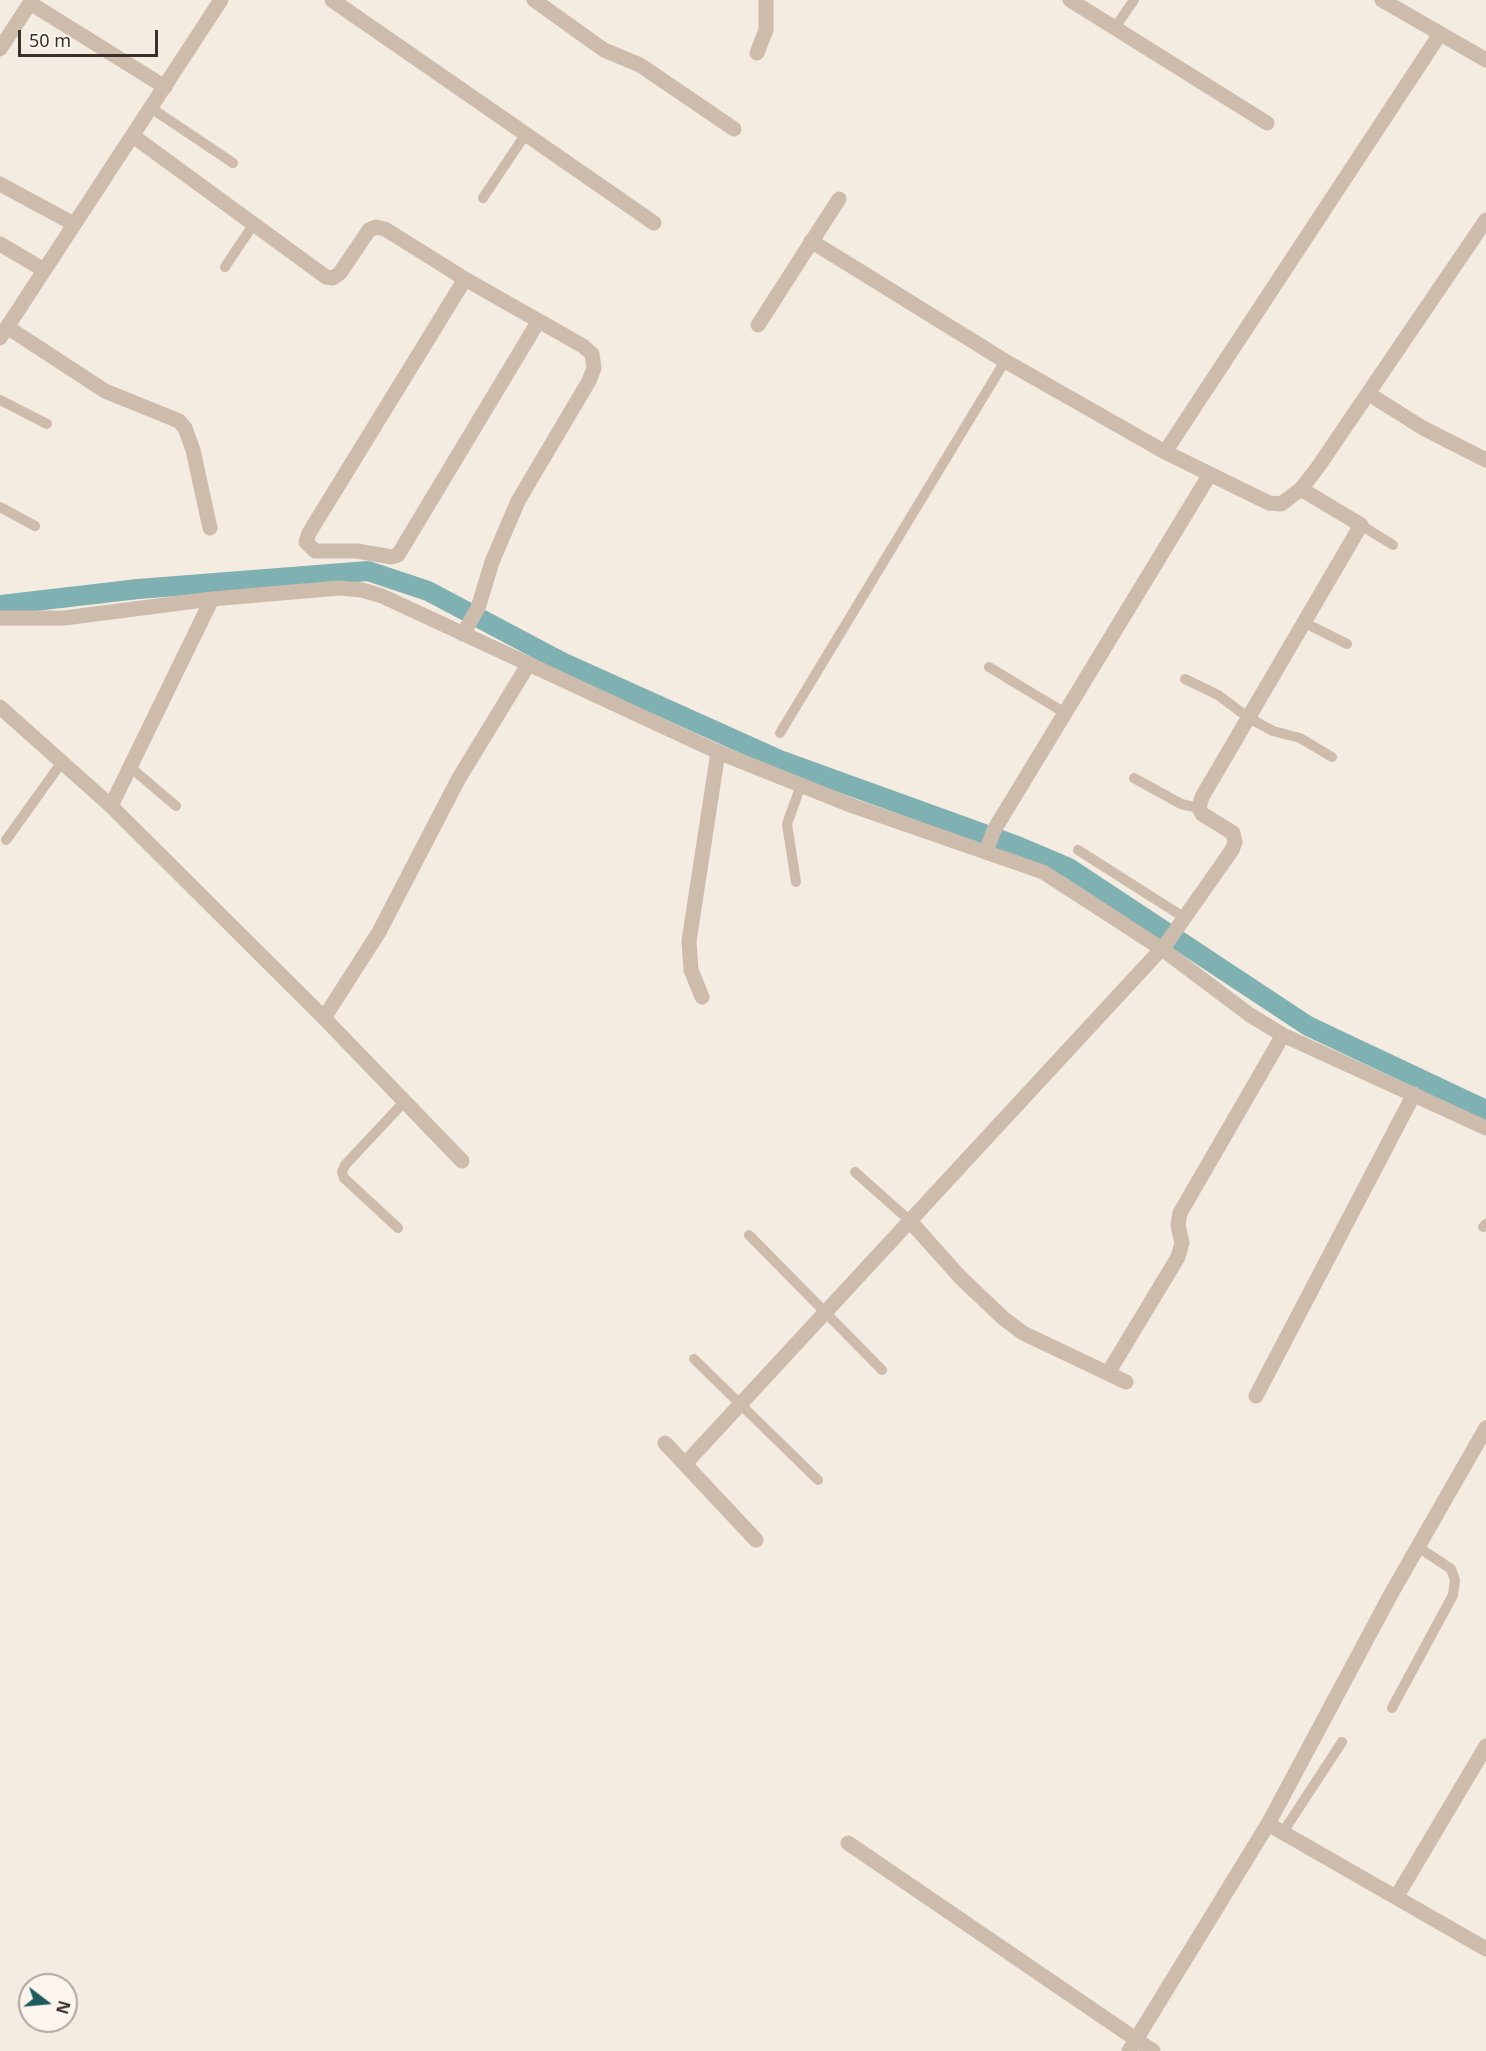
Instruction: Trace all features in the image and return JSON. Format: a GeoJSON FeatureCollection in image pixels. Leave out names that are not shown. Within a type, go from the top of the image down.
{"type":"FeatureCollection","features":[{"type":"Feature","properties":{"kind":"street"},"geometry":{"type":"LineString","coordinates":[[210,528],[193,450],[185,428],[179,421],[105,392],[3,333],[221,0]]}},
{"type":"Feature","properties":{"kind":"street"},"geometry":{"type":"LineString","coordinates":[[332,0],[654,223]]}},
{"type":"Feature","properties":{"kind":"street"},"geometry":{"type":"LineString","coordinates":[[534,0],[604,50],[640,65],[734,129]]}},
{"type":"Feature","properties":{"kind":"street"},"geometry":{"type":"LineString","coordinates":[[758,53],[766,30],[766,0]]}},
{"type":"Feature","properties":{"kind":"street"},"geometry":{"type":"LineString","coordinates":[[1070,0],[1267,123]]}},
{"type":"Feature","properties":{"kind":"street"},"geometry":{"type":"LineString","coordinates":[[1382,0],[1401,5],[1440,34],[1486,60]]}},
{"type":"Feature","properties":{"kind":"street"},"geometry":{"type":"LineString","coordinates":[[0,49],[31,2],[165,87]]}},
{"type":"Feature","properties":{"kind":"street"},"geometry":{"type":"LineString","coordinates":[[1165,452],[1440,34]]}},
{"type":"Feature","properties":{"kind":"street"},"geometry":{"type":"LineString","coordinates":[[133,136],[326,277],[333,278],[340,273],[369,230],[376,227],[385,229],[465,279],[583,346],[592,354],[594,369],[518,501],[492,562],[478,608],[465,631]]}},
{"type":"Feature","properties":{"kind":"street"},"geometry":{"type":"LineString","coordinates":[[0,184],[74,224]]}},
{"type":"Feature","properties":{"kind":"street"},"geometry":{"type":"LineString","coordinates":[[758,325],[839,198]]}},
{"type":"Feature","properties":{"kind":"street"},"geometry":{"type":"LineString","coordinates":[[812,241],[1005,361],[1165,452],[1269,503],[1281,504],[1301,489],[1369,394],[1486,220]]}},
{"type":"Feature","properties":{"kind":"street"},"geometry":{"type":"LineString","coordinates":[[0,244],[44,270]]}},
{"type":"Feature","properties":{"kind":"street"},"geometry":{"type":"LineString","coordinates":[[465,279],[309,533],[306,542],[315,551],[357,551],[392,557],[398,555],[538,322]]}},
{"type":"Feature","properties":{"kind":"street"},"geometry":{"type":"LineString","coordinates":[[1369,394],[1423,428],[1486,460]]}},
{"type":"Feature","properties":{"kind":"street"},"geometry":{"type":"LineString","coordinates":[[989,842],[1210,474]]}},
{"type":"Feature","properties":{"kind":"street"},"geometry":{"type":"LineString","coordinates":[[685,1464],[1164,946],[1232,850],[1233,833],[1202,814],[1199,808],[1202,797],[1361,525],[1301,489]]}},
{"type":"Feature","properties":{"kind":"street"},"geometry":{"type":"LineString","coordinates":[[0,618],[64,618],[212,599],[339,588],[362,590],[382,596],[465,631],[528,665],[718,752],[801,785],[989,842],[1164,946],[1250,1015],[1283,1035],[1486,1128]]}},
{"type":"Feature","properties":{"kind":"street"},"geometry":{"type":"LineString","coordinates":[[111,806],[212,599]]}},
{"type":"Feature","properties":{"kind":"street"},"geometry":{"type":"LineString","coordinates":[[324,1018],[379,932],[459,778],[528,665]]}},
{"type":"Feature","properties":{"kind":"street"},"geometry":{"type":"LineString","coordinates":[[0,707],[111,806],[324,1018],[462,1161]]}},
{"type":"Feature","properties":{"kind":"street"},"geometry":{"type":"LineString","coordinates":[[702,998],[691,970],[689,941],[718,752]]}},
{"type":"Feature","properties":{"kind":"street"},"geometry":{"type":"LineString","coordinates":[[1108,1373],[1178,1257],[1182,1243],[1178,1225],[1180,1213],[1283,1035]]}},
{"type":"Feature","properties":{"kind":"street"},"geometry":{"type":"LineString","coordinates":[[1256,1396],[1414,1094]]}},
{"type":"Feature","properties":{"kind":"street"},"geometry":{"type":"LineString","coordinates":[[909,1220],[960,1277],[1003,1318],[1023,1333],[1126,1382]]}},
{"type":"Feature","properties":{"kind":"street"},"geometry":{"type":"LineString","coordinates":[[1133,2046],[1268,1824],[1418,1547],[1486,1428]]}},
{"type":"Feature","properties":{"kind":"street"},"geometry":{"type":"LineString","coordinates":[[664,1443],[756,1539]]}},
{"type":"Feature","properties":{"kind":"street"},"geometry":{"type":"LineString","coordinates":[[1397,1896],[1486,1746]]}},
{"type":"Feature","properties":{"kind":"street"},"geometry":{"type":"LineString","coordinates":[[1268,1824],[1486,1949]]}},
{"type":"Feature","properties":{"kind":"street"},"geometry":{"type":"LineString","coordinates":[[848,1843],[1133,2046],[1153,2051]]}},
{"type":"Feature","properties":{"kind":"lane"},"geometry":{"type":"LineString","coordinates":[[1114,28],[1134,0]]}},
{"type":"Feature","properties":{"kind":"lane"},"geometry":{"type":"LineString","coordinates":[[151,108],[232,163]]}},
{"type":"Feature","properties":{"kind":"lane"},"geometry":{"type":"LineString","coordinates":[[483,198],[525,135]]}},
{"type":"Feature","properties":{"kind":"lane"},"geometry":{"type":"LineString","coordinates":[[225,267],[254,225]]}},
{"type":"Feature","properties":{"kind":"lane"},"geometry":{"type":"LineString","coordinates":[[780,733],[1005,361]]}},
{"type":"Feature","properties":{"kind":"lane"},"geometry":{"type":"LineString","coordinates":[[0,400],[47,424]]}},
{"type":"Feature","properties":{"kind":"lane"},"geometry":{"type":"LineString","coordinates":[[0,507],[34,526]]}},
{"type":"Feature","properties":{"kind":"lane"},"geometry":{"type":"LineString","coordinates":[[1361,525],[1393,545]]}},
{"type":"Feature","properties":{"kind":"lane"},"geometry":{"type":"LineString","coordinates":[[1305,623],[1347,644]]}},
{"type":"Feature","properties":{"kind":"lane"},"geometry":{"type":"LineString","coordinates":[[989,667],[1065,713]]}},
{"type":"Feature","properties":{"kind":"lane"},"geometry":{"type":"LineString","coordinates":[[1185,679],[1218,695],[1249,718],[1273,731],[1300,738],[1332,757]]}},
{"type":"Feature","properties":{"kind":"lane"},"geometry":{"type":"LineString","coordinates":[[6,840],[62,762]]}},
{"type":"Feature","properties":{"kind":"lane"},"geometry":{"type":"LineString","coordinates":[[130,767],[176,806]]}},
{"type":"Feature","properties":{"kind":"lane"},"geometry":{"type":"LineString","coordinates":[[1134,778],[1181,804],[1199,808]]}},
{"type":"Feature","properties":{"kind":"lane"},"geometry":{"type":"LineString","coordinates":[[796,882],[787,824],[801,785]]}},
{"type":"Feature","properties":{"kind":"lane"},"geometry":{"type":"LineString","coordinates":[[1077,850],[1181,924]]}},
{"type":"Feature","properties":{"kind":"lane"},"geometry":{"type":"LineString","coordinates":[[398,1228],[344,1178],[342,1172],[345,1164],[405,1101]]}},
{"type":"Feature","properties":{"kind":"lane"},"geometry":{"type":"LineString","coordinates":[[855,1172],[909,1220]]}},
{"type":"Feature","properties":{"kind":"lane"},"geometry":{"type":"LineString","coordinates":[[749,1235],[882,1370]]}},
{"type":"Feature","properties":{"kind":"lane"},"geometry":{"type":"LineString","coordinates":[[694,1359],[818,1480]]}},
{"type":"Feature","properties":{"kind":"lane"},"geometry":{"type":"LineString","coordinates":[[1392,1708],[1453,1595],[1455,1580],[1451,1569],[1418,1547]]}},
{"type":"Feature","properties":{"kind":"lane"},"geometry":{"type":"LineString","coordinates":[[1283,1832],[1342,1742]]}},
{"type":"Feature","properties":{"kind":"waterway"},"geometry":{"type":"LineString","coordinates":[[0,605],[138,589],[368,571],[428,591],[562,662],[782,761],[1017,846],[1069,868],[1308,1026],[1486,1110]]}}]}
